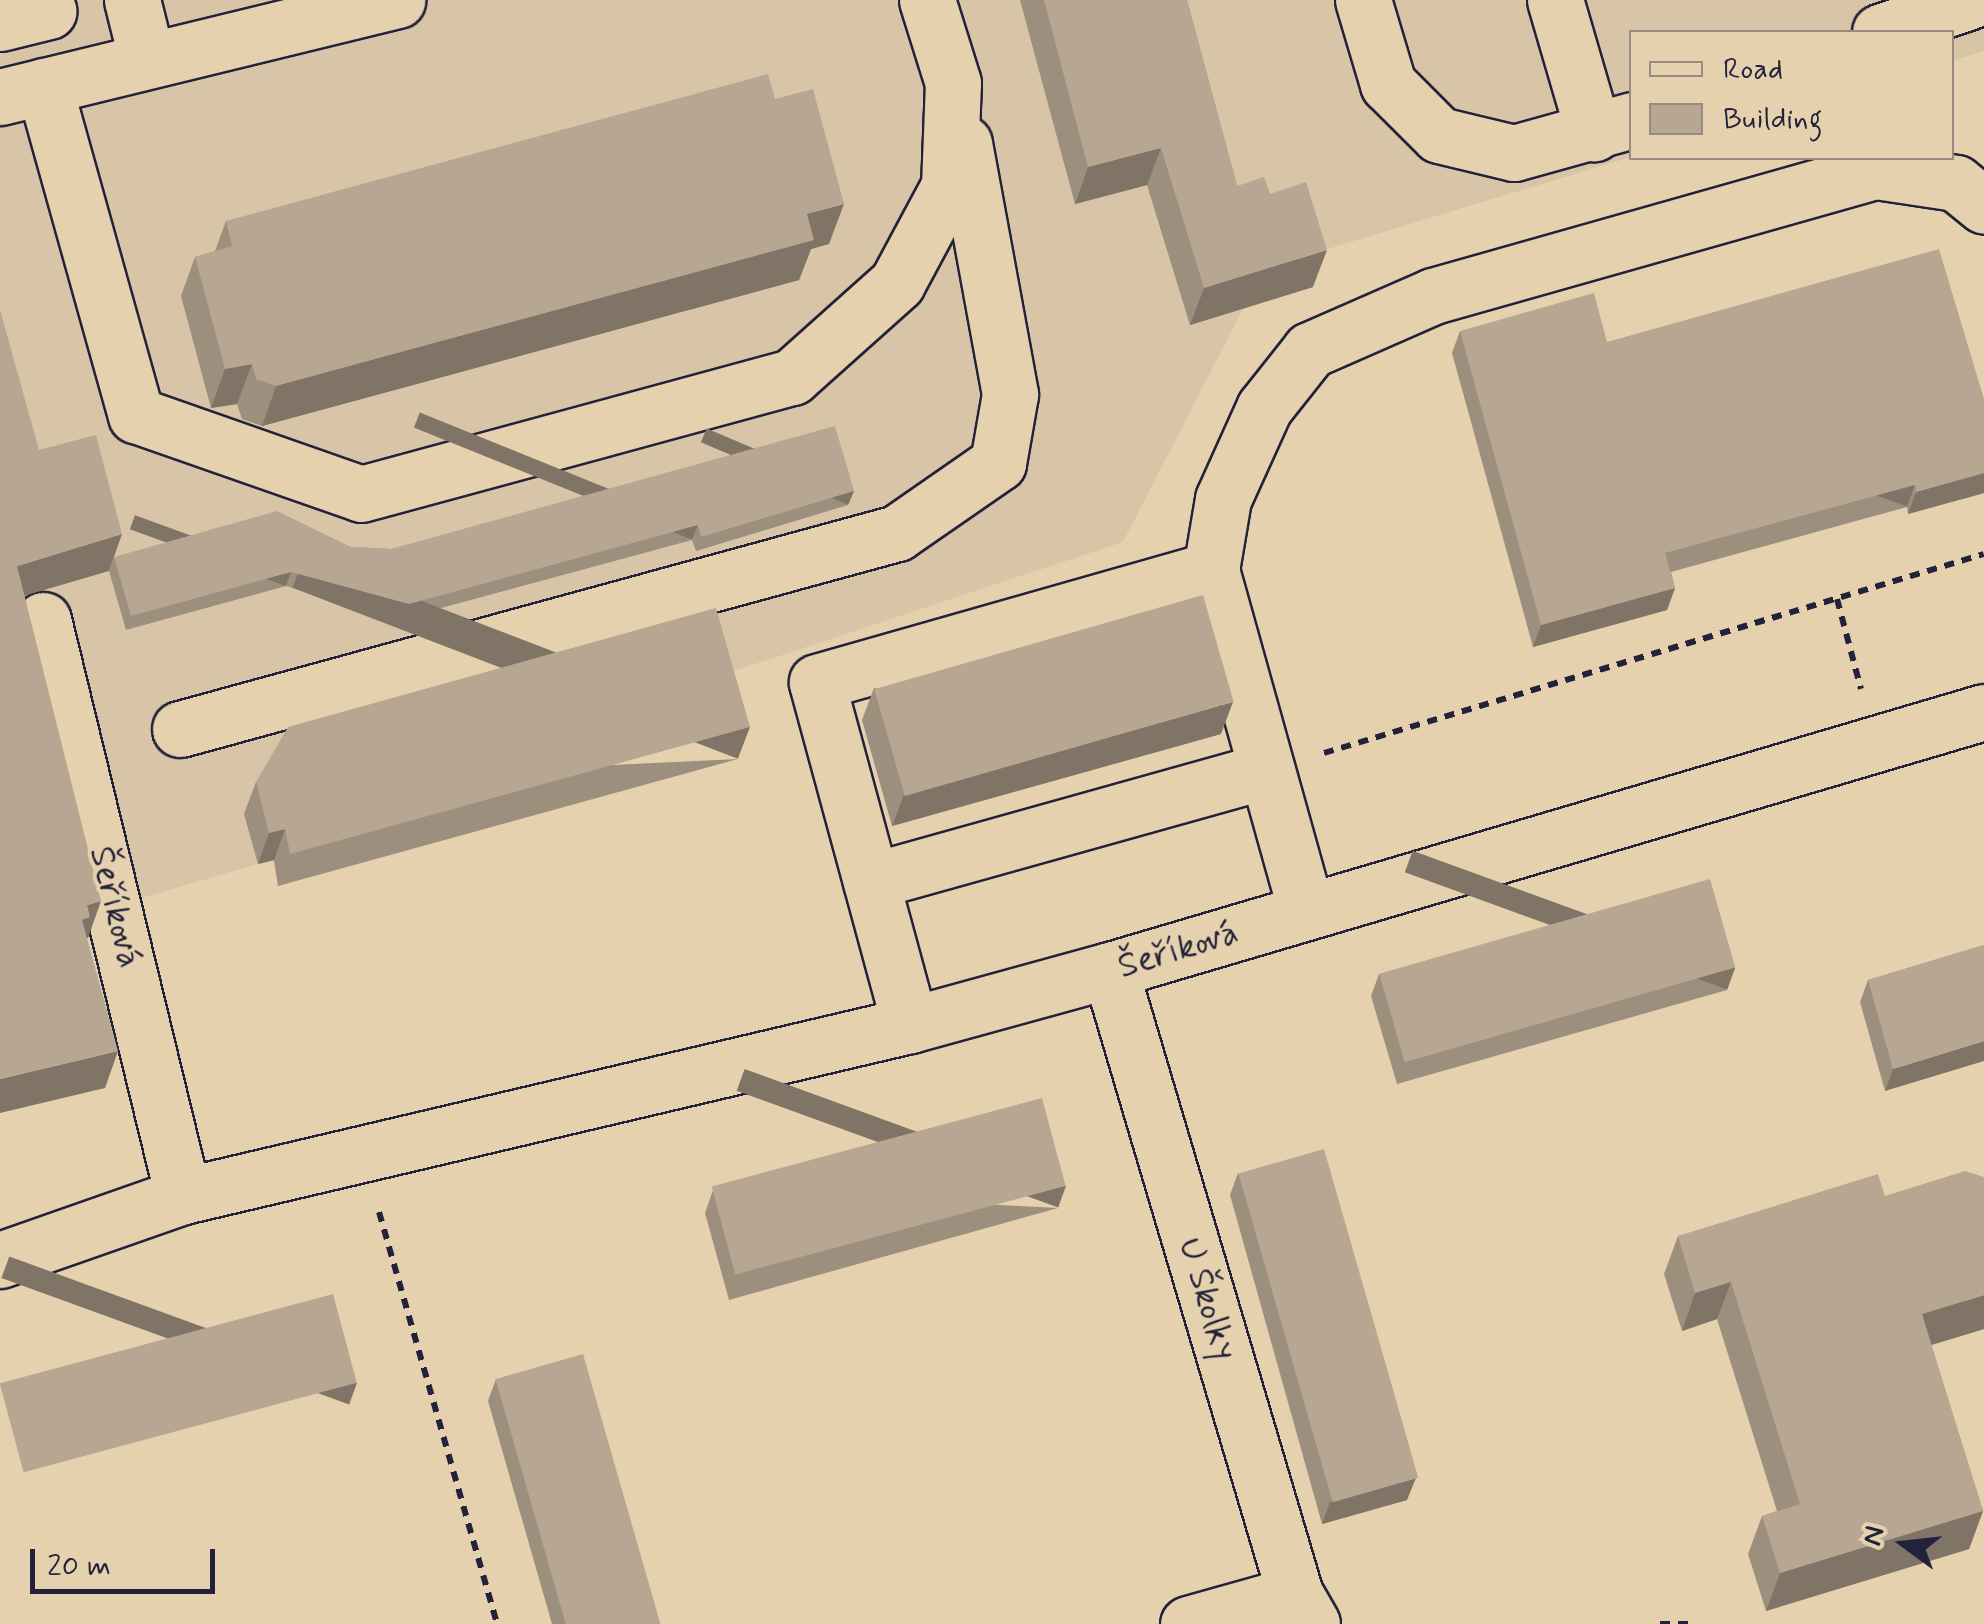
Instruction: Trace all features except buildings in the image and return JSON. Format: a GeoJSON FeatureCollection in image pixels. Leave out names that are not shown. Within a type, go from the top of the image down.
{"type":"FeatureCollection","features":[{"type":"Feature","properties":{"kind":"street"},"geometry":{"type":"LineString","coordinates":[[132,0],[148,60]]}},
{"type":"Feature","properties":{"kind":"street"},"geometry":{"type":"LineString","coordinates":[[396,0],[22,91],[136,416],[361,494],[792,377],[898,283],[949,186],[953,82]]}},
{"type":"Feature","properties":{"kind":"street"},"geometry":{"type":"LineString","coordinates":[[180,729],[898,533],[998,463],[1010,394],[953,82],[927,0]]}},
{"type":"Feature","properties":{"kind":"street"},"geometry":{"type":"LineString","coordinates":[[1363,0],[1388,84],[1439,135],[1514,154],[1613,127],[1555,0]]}},
{"type":"Feature","properties":{"kind":"street"},"geometry":{"type":"LineString","coordinates":[[1886,30],[1973,0]]}},
{"type":"Feature","properties":{"kind":"street"},"geometry":{"type":"LineString","coordinates":[[1306,912],[1211,570],[1222,499],[1264,408],[1310,350],[1433,296],[1876,170],[1956,183],[1984,206]]}},
{"type":"Feature","properties":{"kind":"street"},"geometry":{"type":"LineString","coordinates":[[910,1025],[817,682],[1211,570]]}},
{"type":"Feature","properties":{"kind":"street","name":"Šeříková"},"geometry":{"type":"LineString","coordinates":[[43,620],[182,1196]]}},
{"type":"Feature","properties":{"kind":"street","name":"Šeříková"},"geometry":{"type":"LineString","coordinates":[[0,1260],[182,1196],[910,1025],[1110,970],[1984,712]]}},
{"type":"Feature","properties":{"kind":"street"},"geometry":{"type":"LineString","coordinates":[[871,880],[1266,771]]}},
{"type":"Feature","properties":{"kind":"street","name":"U Školky"},"geometry":{"type":"LineString","coordinates":[[1110,970],[1304,1609]]}},
{"type":"Feature","properties":{"kind":"street"},"geometry":{"type":"LineString","coordinates":[[1188,1624],[1304,1609]]}},
{"type":"Feature","properties":{"kind":"path"},"geometry":{"type":"LineString","coordinates":[[1266,771],[1984,554]]}},
{"type":"Feature","properties":{"kind":"path"},"geometry":{"type":"LineString","coordinates":[[1837,599],[1876,744]]}},
{"type":"Feature","properties":{"kind":"path"},"geometry":{"type":"LineString","coordinates":[[364,1156],[497,1624]]}},
{"type":"Feature","properties":{"kind":"path"},"geometry":{"type":"LineString","coordinates":[[1660,1624],[1688,1624]]}},
{"type":"Feature","properties":{"kind":"shaded area"},"geometry":{"type":"Polygon","coordinates":[[[0,0],[1984,0],[1984,51],[1954,60],[1954,30],[1629,30],[1629,158],[1304,256],[1313,287],[1243,309],[1123,542],[716,677],[460,833],[278,886],[273,861],[258,864],[87,914],[94,936],[0,961],[0,0]]]}}]}
